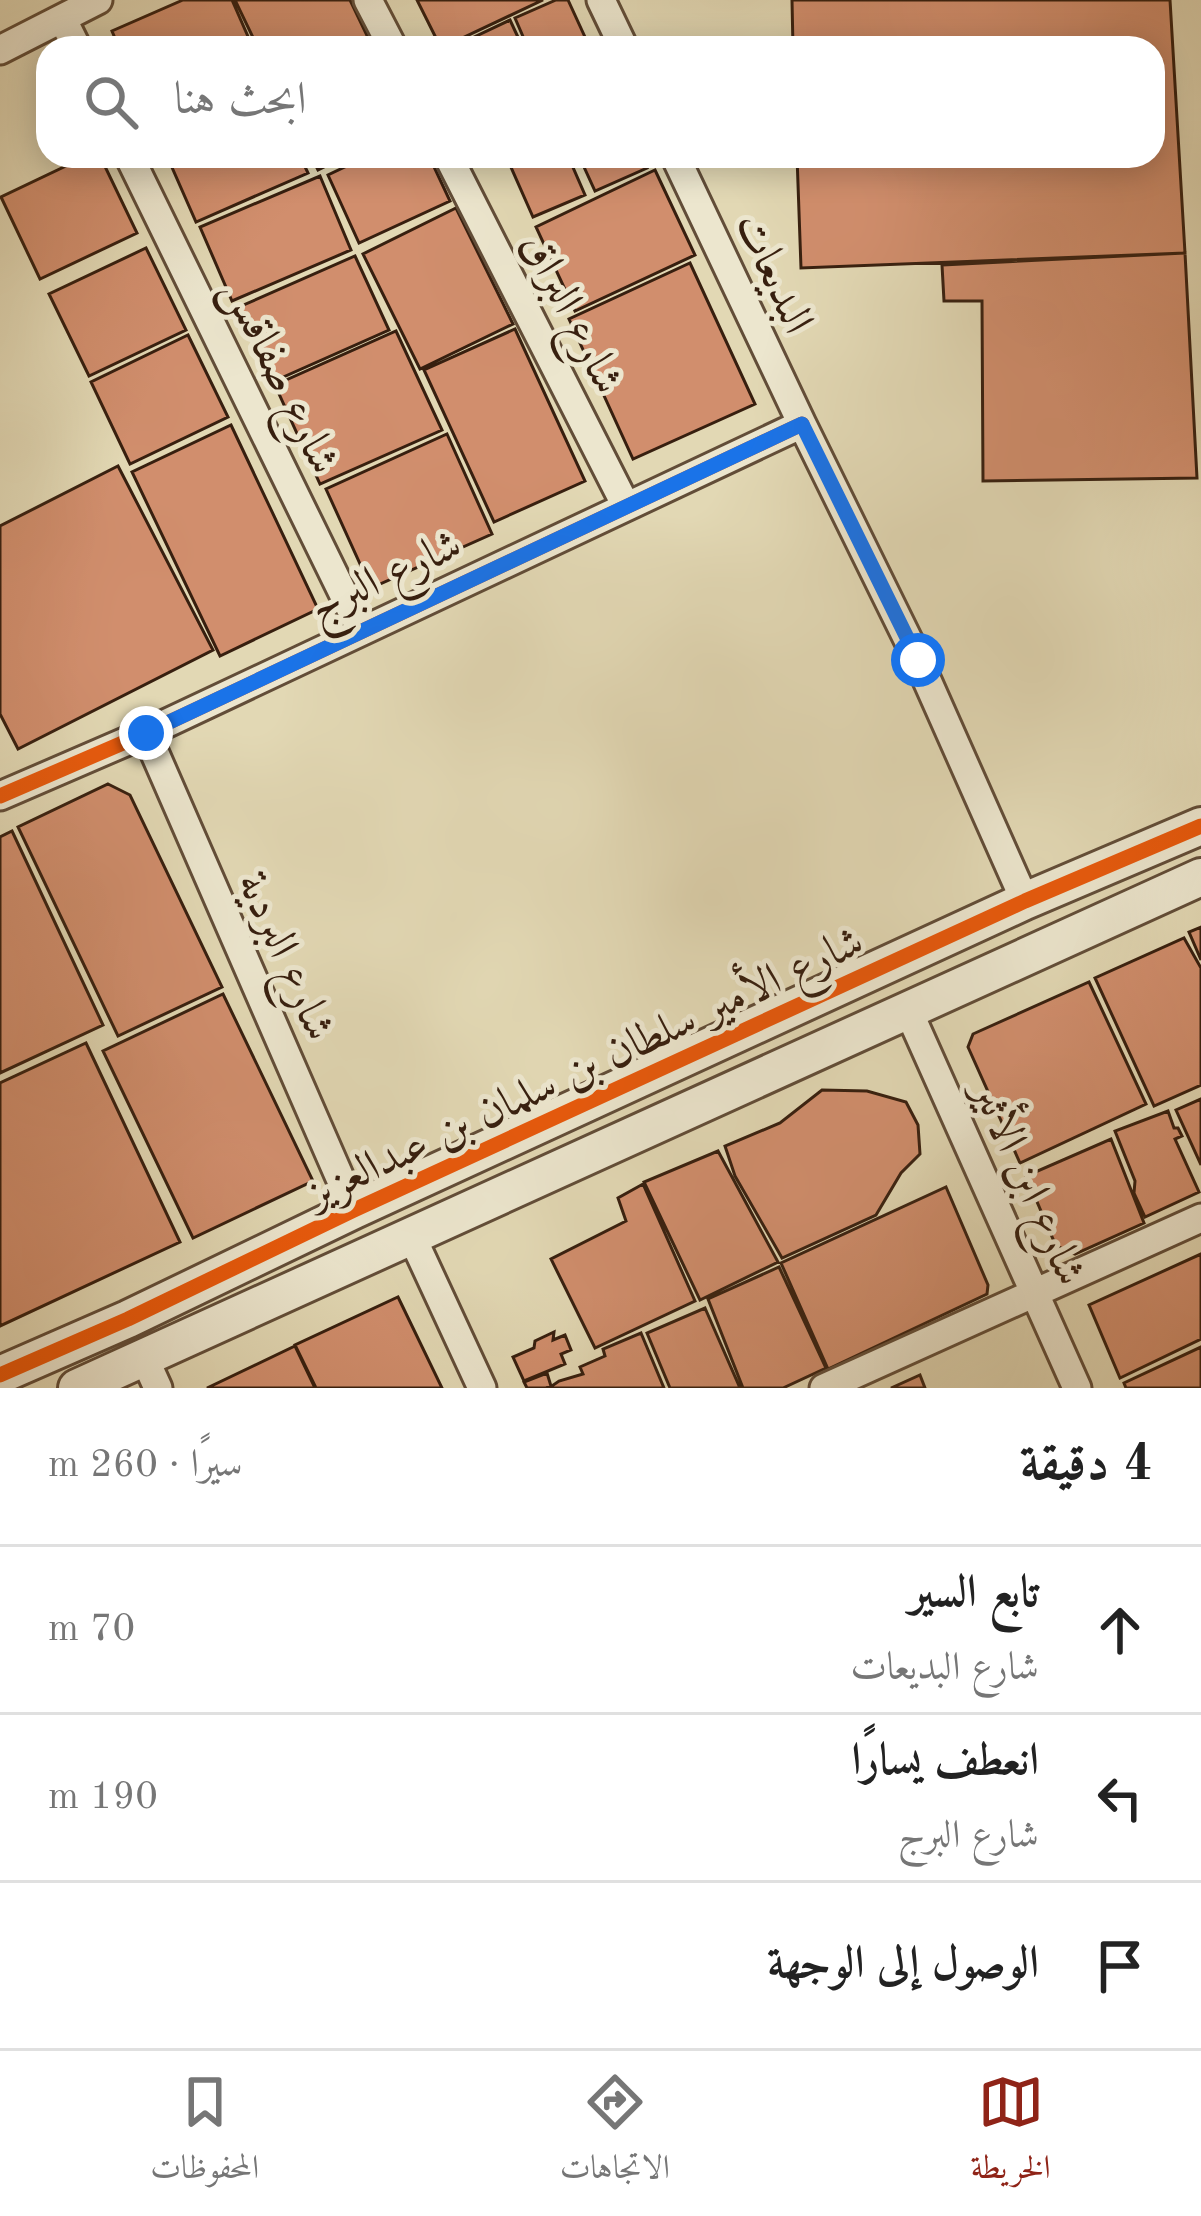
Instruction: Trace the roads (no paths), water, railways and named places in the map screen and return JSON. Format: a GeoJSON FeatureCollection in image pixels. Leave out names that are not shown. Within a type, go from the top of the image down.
{"type":"FeatureCollection","features":[{"type":"Feature","properties":{"kind":"street"},"geometry":{"type":"LineString","coordinates":[[0,50],[98,0]]}},
{"type":"Feature","properties":{"kind":"street"},"geometry":{"type":"LineString","coordinates":[[368,0],[387,36]]}},
{"type":"Feature","properties":{"kind":"street"},"geometry":{"type":"LineString","coordinates":[[601,0],[618,36]]}},
{"type":"Feature","properties":{"kind":"street"},"geometry":{"type":"LineString","coordinates":[[63,20],[71,36]]}},
{"type":"Feature","properties":{"kind":"street","name":"شارع صفاقس"},"geometry":{"type":"LineString","coordinates":[[136,168],[361,630]]}},
{"type":"Feature","properties":{"kind":"street","name":"شارع البراق"},"geometry":{"type":"LineString","coordinates":[[454,168],[626,506]]}},
{"type":"Feature","properties":{"kind":"street","name":"البديعات"},"geometry":{"type":"LineString","coordinates":[[681,168],[918,660],[1025,901]]}},
{"type":"Feature","properties":{"kind":"street","name":"شارع البرج"},"geometry":{"type":"LineString","coordinates":[[0,796],[146,733],[802,424]]}},
{"type":"Feature","properties":{"kind":"street","name":"شارع البردية"},"geometry":{"type":"LineString","coordinates":[[146,733],[354,1210]]}},
{"type":"Feature","properties":{"kind":"street","name":"شارع الأمير سلطان بن سلمان بن عبدالعزيز"},"geometry":{"type":"LineString","coordinates":[[0,1375],[1025,901],[1201,826]]}},
{"type":"Feature","properties":{"kind":"street","name":"شارع الأمير سلطان بن سلمان بن عبدالعزيز"},"geometry":{"type":"LineString","coordinates":[[77,1388],[151,1372],[412,1237],[1201,877]]}},
{"type":"Feature","properties":{"kind":"street","name":"شارع ابن الأثير"},"geometry":{"type":"LineString","coordinates":[[908,1010],[1077,1388]]}},
{"type":"Feature","properties":{"kind":"street"},"geometry":{"type":"LineString","coordinates":[[824,1388],[1201,1218]]}},
{"type":"Feature","properties":{"kind":"street"},"geometry":{"type":"LineString","coordinates":[[412,1237],[482,1388]]}}]}
